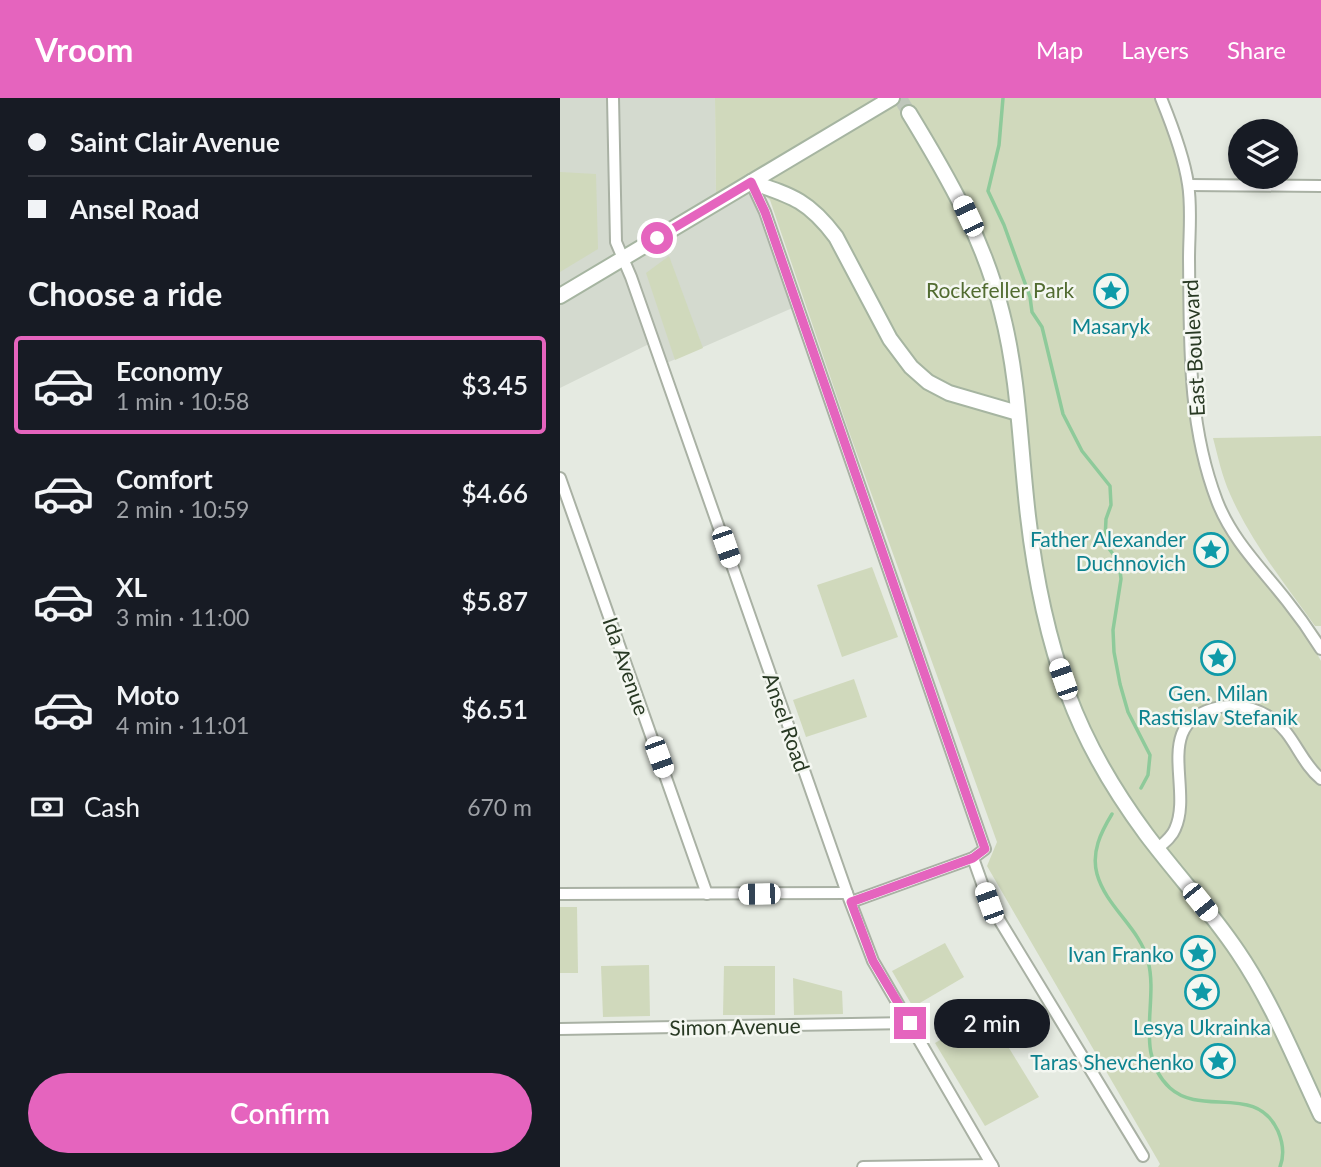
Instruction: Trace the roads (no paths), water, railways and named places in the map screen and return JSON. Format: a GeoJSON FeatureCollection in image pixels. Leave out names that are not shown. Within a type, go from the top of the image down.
{"type":"FeatureCollection","features":[{"type":"Feature","properties":{"kind":"main road"},"geometry":{"type":"LineString","coordinates":[[560,296],[892,98]]}},
{"type":"Feature","properties":{"kind":"main road"},"geometry":{"type":"LineString","coordinates":[[909,113],[954,187],[981,245],[1003,314],[1018,412],[1034,566],[1048,633],[1070,697],[1118,794],[1243,960],[1265,999],[1321,1115]]}},
{"type":"Feature","properties":{"kind":"main road"},"geometry":{"type":"LineString","coordinates":[[751,182],[797,198],[824,222],[841,247],[890,339],[921,376],[949,393],[1018,412]]}},
{"type":"Feature","properties":{"kind":"street","name":"Ansel Road"},"geometry":{"type":"LineString","coordinates":[[613,98],[616,242],[624,258],[849,897],[873,961],[993,1166]]}},
{"type":"Feature","properties":{"kind":"street","name":"East Boulevard"},"geometry":{"type":"LineString","coordinates":[[1161,98],[1188,185],[1191,373],[1196,424],[1202,451],[1217,502],[1229,526],[1321,649]]}},
{"type":"Feature","properties":{"kind":"street"},"geometry":{"type":"LineString","coordinates":[[561,892],[849,897],[973,858],[985,849],[765,212],[751,182]]}},
{"type":"Feature","properties":{"kind":"street"},"geometry":{"type":"LineString","coordinates":[[1188,185],[1321,186]]}},
{"type":"Feature","properties":{"kind":"street","name":"Ida Avenue"},"geometry":{"type":"LineString","coordinates":[[560,478],[707,894]]}},
{"type":"Feature","properties":{"kind":"street"},"geometry":{"type":"LineString","coordinates":[[1157,849],[1174,832],[1178,821],[1180,801],[1177,755],[1180,742],[1192,720],[1207,711],[1223,707],[1242,707],[1272,719],[1292,738],[1311,769],[1321,779]]}},
{"type":"Feature","properties":{"kind":"street"},"geometry":{"type":"LineString","coordinates":[[973,858],[989,903],[1143,1156]]}},
{"type":"Feature","properties":{"kind":"street","name":"Simon Avenue"},"geometry":{"type":"LineString","coordinates":[[560,1029],[910,1023]]}},
{"type":"Feature","properties":{"kind":"street"},"geometry":{"type":"LineString","coordinates":[[863,1167],[993,1166]]}},
{"type":"Feature","properties":{"kind":"waterway"},"geometry":{"type":"LineString","coordinates":[[1003,98],[999,145],[988,191],[1004,225],[1030,297],[1032,312],[1042,327],[1063,414],[1082,451],[1110,486],[1111,505],[1106,519],[1105,539],[1119,562],[1121,579],[1113,630],[1114,652],[1128,712],[1150,755],[1148,775],[1141,788]]}},
{"type":"Feature","properties":{"kind":"waterway"},"geometry":{"type":"LineString","coordinates":[[1112,814],[1098,842],[1095,866],[1101,886],[1138,938],[1148,961],[1151,977],[1149,1027],[1152,1060],[1170,1088],[1183,1096],[1197,1100],[1243,1104],[1256,1108],[1268,1117],[1278,1131],[1282,1144],[1280,1167]]}},
{"type":"Feature","properties":{"kind":"tunnel"},"geometry":{"type":"LineString","coordinates":[[900,98],[909,113]]}},
{"type":"Feature","properties":{"kind":"place","name":"Masaryk"},"geometry":{"type":"Point","coordinates":[1111,291]}},
{"type":"Feature","properties":{"kind":"place","name":"Father Alexander Duchnovich"},"geometry":{"type":"Point","coordinates":[1211,550]}},
{"type":"Feature","properties":{"kind":"place","name":"Gen. Milan Rastislav Stefanik"},"geometry":{"type":"Point","coordinates":[1218,658]}},
{"type":"Feature","properties":{"kind":"place","name":"Ivan Franko"},"geometry":{"type":"Point","coordinates":[1198,953]}},
{"type":"Feature","properties":{"kind":"place","name":"Lesya Ukrainka"},"geometry":{"type":"Point","coordinates":[1202,992]}},
{"type":"Feature","properties":{"kind":"place","name":"Taras Shevchenko"},"geometry":{"type":"Point","coordinates":[1218,1061]}},
{"type":"Feature","properties":{"kind":"park label","name":"Rockefeller Park"},"geometry":{"type":"Point","coordinates":[1000,289]}}]}
